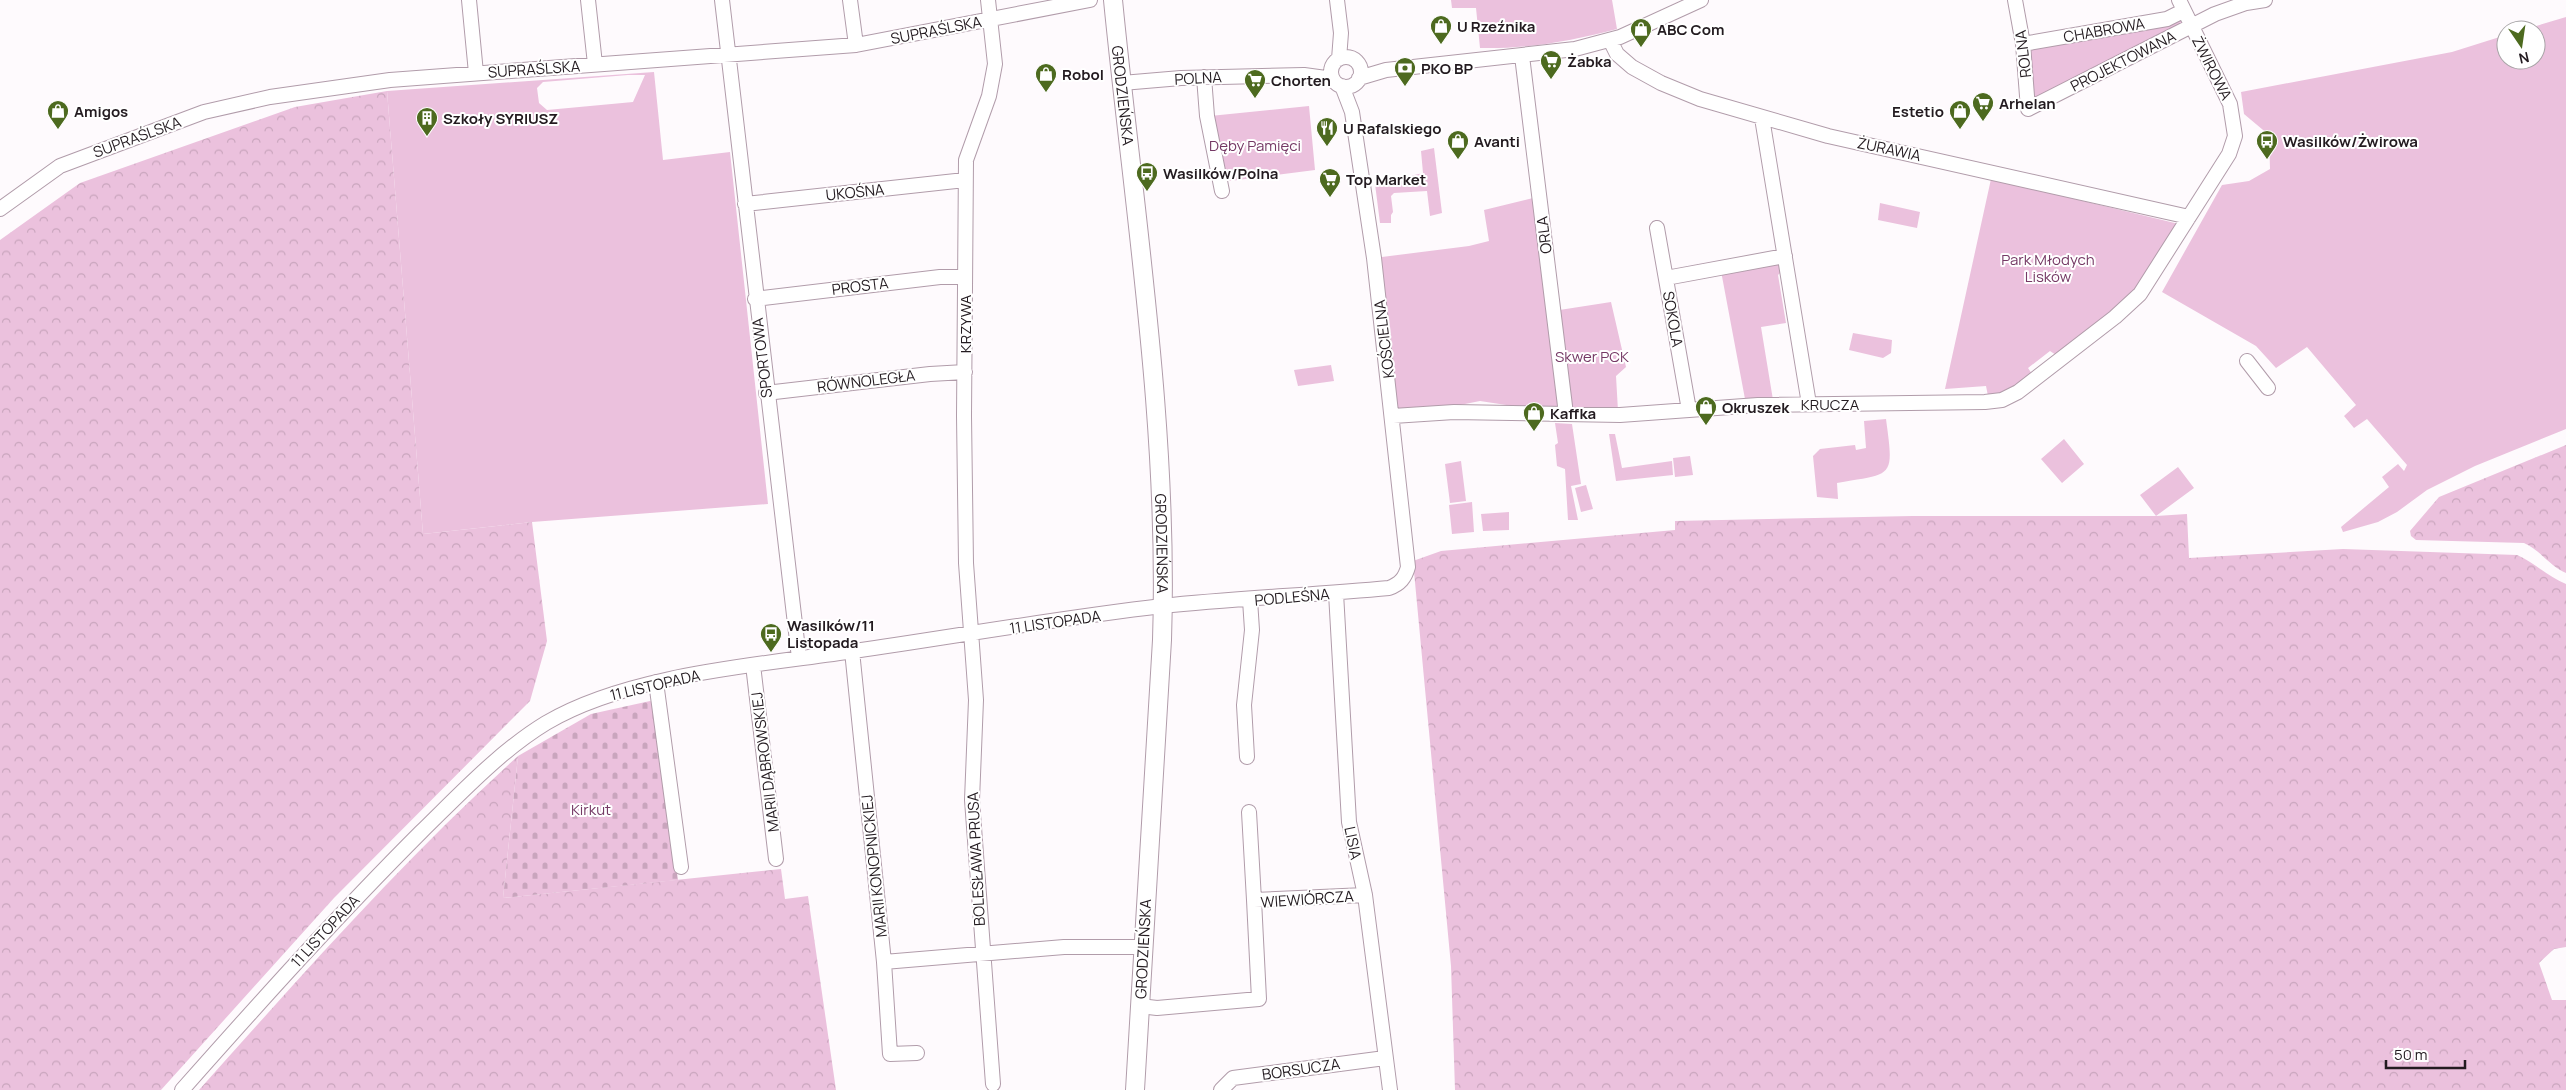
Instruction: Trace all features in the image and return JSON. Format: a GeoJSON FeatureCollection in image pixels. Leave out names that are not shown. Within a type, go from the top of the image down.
{"type":"FeatureCollection","features":[{"type":"Feature","properties":{"kind":"main road","name":"GRODZIEŃSKA"},"geometry":{"type":"LineString","coordinates":[[1113,0],[1150,345],[1162,515],[1164,606],[1135,1090]]}},
{"type":"Feature","properties":{"kind":"street"},"geometry":{"type":"LineString","coordinates":[[469,0],[476,73]]}},
{"type":"Feature","properties":{"kind":"street"},"geometry":{"type":"LineString","coordinates":[[588,0],[595,64]]}},
{"type":"Feature","properties":{"kind":"street","name":"SPORTOWA"},"geometry":{"type":"LineString","coordinates":[[722,0],[766,392],[799,658]]}},
{"type":"Feature","properties":{"kind":"street"},"geometry":{"type":"LineString","coordinates":[[850,0],[856,45]]}},
{"type":"Feature","properties":{"kind":"street","name":"KRZYWA"},"geometry":{"type":"LineString","coordinates":[[971,634],[966,563],[965,180],[966,160],[989,96],[995,64],[988,0]]}},
{"type":"Feature","properties":{"kind":"street","name":"SUPRAŚLSKA"},"geometry":{"type":"LineString","coordinates":[[0,209],[60,166],[204,112],[279,96],[390,80],[856,45],[1090,0]]}},
{"type":"Feature","properties":{"kind":"street","name":"KOŚCIELNA"},"geometry":{"type":"LineString","coordinates":[[1337,0],[1376,274],[1408,567]]}},
{"type":"Feature","properties":{"kind":"street","name":"POLNA"},"geometry":{"type":"LineString","coordinates":[[1122,83],[1204,77],[1304,75],[1346,72],[1376,66],[1386,70],[1575,49],[1610,40],[1643,28],[1701,0]]}},
{"type":"Feature","properties":{"kind":"street","name":"ROLNA"},"geometry":{"type":"LineString","coordinates":[[2015,0],[2023,44],[2028,108]]}},
{"type":"Feature","properties":{"kind":"street","name":"ŻWIROWA"},"geometry":{"type":"LineString","coordinates":[[2191,27],[2215,14],[2246,3],[2265,0]]}},
{"type":"Feature","properties":{"kind":"street","name":"CHABROWA"},"geometry":{"type":"LineString","coordinates":[[2023,44],[2167,19],[2181,5]]}},
{"type":"Feature","properties":{"kind":"street","name":"ŻWIROWA"},"geometry":{"type":"LineString","coordinates":[[2181,5],[2230,104],[2235,136],[2229,154],[2189,217]]}},
{"type":"Feature","properties":{"kind":"street","name":"PROJEKTOWANA"},"geometry":{"type":"LineString","coordinates":[[2028,108],[2191,27]]}},
{"type":"Feature","properties":{"kind":"street","name":"ŻURAWIA"},"geometry":{"type":"LineString","coordinates":[[1610,40],[1623,61],[1661,83],[1700,99],[1762,118],[1828,136],[2189,217]]}},
{"type":"Feature","properties":{"kind":"street","name":"ORLA"},"geometry":{"type":"LineString","coordinates":[[1522,56],[1566,414]]}},
{"type":"Feature","properties":{"kind":"street"},"geometry":{"type":"LineString","coordinates":[[1204,77],[1207,116],[1222,191]]}},
{"type":"Feature","properties":{"kind":"street"},"geometry":{"type":"LineString","coordinates":[[1762,118],[1810,404]]}},
{"type":"Feature","properties":{"kind":"street","name":"UKOŚNA"},"geometry":{"type":"LineString","coordinates":[[745,204],[965,180]]}},
{"type":"Feature","properties":{"kind":"street","name":"KRUCZA"},"geometry":{"type":"LineString","coordinates":[[1393,416],[1454,412],[1620,415],[1810,404],[1985,402],[2010,397],[2082,343],[2140,294],[2189,217]]}},
{"type":"Feature","properties":{"kind":"street","name":"SOKOLA"},"geometry":{"type":"LineString","coordinates":[[1657,228],[1689,410]]}},
{"type":"Feature","properties":{"kind":"street"},"geometry":{"type":"LineString","coordinates":[[1666,278],[1785,256]]}},
{"type":"Feature","properties":{"kind":"street","name":"PROSTA"},"geometry":{"type":"LineString","coordinates":[[756,299],[940,277],[965,277]]}},
{"type":"Feature","properties":{"kind":"street"},"geometry":{"type":"LineString","coordinates":[[2247,361],[2268,388]]}},
{"type":"Feature","properties":{"kind":"street","name":"RÓWNOLEGŁA"},"geometry":{"type":"LineString","coordinates":[[766,392],[930,374],[965,372]]}},
{"type":"Feature","properties":{"kind":"street","name":"PODLEŚNA"},"geometry":{"type":"LineString","coordinates":[[1164,606],[1389,588],[1403,580],[1408,567]]}},
{"type":"Feature","properties":{"kind":"street","name":"LISIA"},"geometry":{"type":"LineString","coordinates":[[1336,593],[1349,822],[1365,895],[1390,1090]]}},
{"type":"Feature","properties":{"kind":"street"},"geometry":{"type":"LineString","coordinates":[[1247,757],[1244,705],[1252,630],[1250,600]]}},
{"type":"Feature","properties":{"kind":"street","name":"11 LISTOPADA"},"geometry":{"type":"LineString","coordinates":[[182,1090],[307,950],[376,877],[447,806],[518,743],[547,723],[582,706],[618,692],[656,682],[799,658],[1164,606]]}},
{"type":"Feature","properties":{"kind":"street","name":"BOLESŁAWA PRUSA"},"geometry":{"type":"LineString","coordinates":[[971,634],[976,700],[972,800],[993,1084]]}},
{"type":"Feature","properties":{"kind":"street","name":"MARII KONOPNICKIEJ"},"geometry":{"type":"LineString","coordinates":[[852,651],[884,962],[890,1054],[917,1053]]}},
{"type":"Feature","properties":{"kind":"street","name":"MARII DĄBROWSKIEJ"},"geometry":{"type":"LineString","coordinates":[[754,665],[776,859]]}},
{"type":"Feature","properties":{"kind":"street"},"geometry":{"type":"LineString","coordinates":[[656,682],[681,867]]}},
{"type":"Feature","properties":{"kind":"street"},"geometry":{"type":"LineString","coordinates":[[1249,812],[1254,900]]}},
{"type":"Feature","properties":{"kind":"street","name":"WIEWIÓRCZA"},"geometry":{"type":"LineString","coordinates":[[1140,1006],[1157,1008],[1259,999],[1254,900],[1365,895]]}},
{"type":"Feature","properties":{"kind":"street"},"geometry":{"type":"LineString","coordinates":[[884,962],[1064,946],[1143,947]]}},
{"type":"Feature","properties":{"kind":"street","name":"BORSUCZA"},"geometry":{"type":"LineString","coordinates":[[1221,1090],[1233,1078],[1386,1058]]}},
{"type":"Feature","properties":{"kind":"green space"},"geometry":{"type":"Polygon","coordinates":[[[1451,0],[1612,0],[1617,29],[1549,43],[1515,47],[1480,48],[1476,8],[1452,8],[1451,0]]]}},
{"type":"Feature","properties":{"kind":"green space"},"geometry":{"type":"Polygon","coordinates":[[[2566,17],[2566,429],[2475,466],[2427,490],[2397,512],[2378,522],[2343,532],[2341,527],[2389,487],[2382,477],[2398,464],[2404,471],[2407,465],[2367,419],[2354,428],[2344,416],[2356,405],[2307,347],[2276,368],[2256,346],[2162,292],[2222,185],[2249,181],[2270,169],[2269,135],[2244,114],[2241,92],[2452,52],[2496,38],[2496,70],[2546,70],[2546,23],[2566,17]]]}},
{"type":"Feature","properties":{"kind":"green space"},"geometry":{"type":"Polygon","coordinates":[[[2182,19],[2182,25],[2031,104],[2025,46],[2182,19]]]}},
{"type":"Feature","properties":{"kind":"green space"},"geometry":{"type":"Polygon","coordinates":[[[654,72],[663,160],[730,152],[768,504],[532,522],[423,534],[387,91],[654,72]],[[645,75],[543,82],[537,88],[539,103],[547,110],[633,102],[645,75]]]}},
{"type":"Feature","properties":{"kind":"green space"},"geometry":{"type":"Polygon","coordinates":[[[387,91],[423,534],[532,522],[547,641],[530,701],[334,898],[161,1090],[0,1090],[0,240],[80,183],[295,107],[387,91]]]}},
{"type":"Feature","properties":{"kind":"green space","name":"Dęby Pamięci"},"geometry":{"type":"Polygon","coordinates":[[[1309,106],[1315,170],[1230,181],[1224,175],[1210,116],[1309,106]]]}},
{"type":"Feature","properties":{"kind":"green space"},"geometry":{"type":"Polygon","coordinates":[[[1434,148],[1442,213],[1430,216],[1427,191],[1394,193],[1391,196],[1393,212],[1391,223],[1380,223],[1375,184],[1423,173],[1421,151],[1434,148]]]}},
{"type":"Feature","properties":{"kind":"green space","name":"Park Młodych Lisków"},"geometry":{"type":"Polygon","coordinates":[[[1991,179],[2179,224],[2140,288],[2056,355],[2050,351],[2028,368],[2032,374],[2007,393],[1988,396],[1986,386],[1945,389],[1991,179]]]}},
{"type":"Feature","properties":{"kind":"green space"},"geometry":{"type":"Polygon","coordinates":[[[1533,198],[1566,414],[1480,401],[1410,415],[1393,410],[1374,258],[1469,246],[1489,241],[1484,210],[1533,198]]]}},
{"type":"Feature","properties":{"kind":"green space"},"geometry":{"type":"Polygon","coordinates":[[[1880,203],[1920,212],[1917,228],[1878,220],[1880,203]]]}},
{"type":"Feature","properties":{"kind":"green space"},"geometry":{"type":"Polygon","coordinates":[[[1773,263],[1781,265],[1783,270],[1778,275],[1786,323],[1761,327],[1773,400],[1745,399],[1721,271],[1773,263]]]}},
{"type":"Feature","properties":{"kind":"green space","name":"Skwer PCK"},"geometry":{"type":"Polygon","coordinates":[[[1611,302],[1626,367],[1616,376],[1618,411],[1570,408],[1553,311],[1611,302]]]}},
{"type":"Feature","properties":{"kind":"green space"},"geometry":{"type":"Polygon","coordinates":[[[1853,333],[1892,340],[1891,353],[1883,358],[1849,350],[1853,333]]]}},
{"type":"Feature","properties":{"kind":"green space"},"geometry":{"type":"Polygon","coordinates":[[[1331,365],[1334,381],[1298,386],[1294,370],[1331,365]]]}},
{"type":"Feature","properties":{"kind":"green space"},"geometry":{"type":"Polygon","coordinates":[[[1886,419],[1890,453],[1886,470],[1870,477],[1837,483],[1838,499],[1817,497],[1813,456],[1820,449],[1855,445],[1856,450],[1866,448],[1864,421],[1886,419]]]}},
{"type":"Feature","properties":{"kind":"green space"},"geometry":{"type":"Polygon","coordinates":[[[1555,423],[1572,424],[1581,484],[1571,486],[1578,520],[1568,520],[1565,469],[1557,466],[1555,445],[1558,443],[1555,423]]]}},
{"type":"Feature","properties":{"kind":"green space"},"geometry":{"type":"Polygon","coordinates":[[[1609,434],[1615,434],[1622,468],[1672,461],[1673,475],[1616,481],[1609,434]]]}},
{"type":"Feature","properties":{"kind":"green space"},"geometry":{"type":"Polygon","coordinates":[[[2064,439],[2084,464],[2062,483],[2041,459],[2064,439]]]}},
{"type":"Feature","properties":{"kind":"green space"},"geometry":{"type":"Polygon","coordinates":[[[2566,445],[2566,573],[2524,543],[2416,540],[2411,536],[2410,531],[2439,497],[2566,445]]]}},
{"type":"Feature","properties":{"kind":"green space"},"geometry":{"type":"Polygon","coordinates":[[[1690,456],[1693,475],[1675,477],[1673,458],[1690,456]]]}},
{"type":"Feature","properties":{"kind":"green space"},"geometry":{"type":"Polygon","coordinates":[[[1461,461],[1466,501],[1450,503],[1445,464],[1461,461]]]}},
{"type":"Feature","properties":{"kind":"green space"},"geometry":{"type":"Polygon","coordinates":[[[2178,467],[2194,488],[2156,516],[2140,495],[2178,467]]]}},
{"type":"Feature","properties":{"kind":"green space"},"geometry":{"type":"Polygon","coordinates":[[[1586,485],[1593,509],[1581,512],[1575,488],[1586,485]]]}},
{"type":"Feature","properties":{"kind":"green space"},"geometry":{"type":"Polygon","coordinates":[[[1472,502],[1474,532],[1452,534],[1449,505],[1472,502]]]}},
{"type":"Feature","properties":{"kind":"green space"},"geometry":{"type":"Polygon","coordinates":[[[1509,512],[1509,530],[1483,531],[1481,514],[1509,512]]]}},
{"type":"Feature","properties":{"kind":"green space"},"geometry":{"type":"Polygon","coordinates":[[[2187,514],[2189,558],[2343,549],[2517,555],[2566,584],[2566,947],[2554,949],[2539,963],[2552,1000],[2566,1000],[2566,1090],[1455,1090],[1451,966],[1413,561],[1441,551],[1675,530],[1675,521],[1912,516],[2156,516],[2187,514]]]}},
{"type":"Feature","properties":{"kind":"green space","name":"Kirkut"},"geometry":{"type":"Polygon","coordinates":[[[650,701],[654,703],[678,880],[503,898],[518,756],[591,714],[650,701]]]}},
{"type":"Feature","properties":{"kind":"green space"},"geometry":{"type":"Polygon","coordinates":[[[518,756],[503,898],[781,869],[785,899],[808,896],[836,1090],[199,1090],[315,961],[394,877],[518,756]]]}},
{"type":"Feature","properties":{"kind":"place","name":"U Rzeźnika"},"geometry":{"type":"Point","coordinates":[1441,45]}},
{"type":"Feature","properties":{"kind":"place","name":"ABC Com"},"geometry":{"type":"Point","coordinates":[1641,48]}},
{"type":"Feature","properties":{"kind":"place","name":"Żabka"},"geometry":{"type":"Point","coordinates":[1551,80]}},
{"type":"Feature","properties":{"kind":"place","name":"PKO BP"},"geometry":{"type":"Point","coordinates":[1405,87]}},
{"type":"Feature","properties":{"kind":"place","name":"Robol"},"geometry":{"type":"Point","coordinates":[1046,93]}},
{"type":"Feature","properties":{"kind":"place","name":"Chorten"},"geometry":{"type":"Point","coordinates":[1255,99]}},
{"type":"Feature","properties":{"kind":"place","name":"Arhelan"},"geometry":{"type":"Point","coordinates":[1983,122]}},
{"type":"Feature","properties":{"kind":"place","name":"Amigos"},"geometry":{"type":"Point","coordinates":[58,130]}},
{"type":"Feature","properties":{"kind":"place","name":"Estetio"},"geometry":{"type":"Point","coordinates":[1960,130]}},
{"type":"Feature","properties":{"kind":"place","name":"Szkoły SYRIUSZ"},"geometry":{"type":"Point","coordinates":[427,137]}},
{"type":"Feature","properties":{"kind":"place","name":"U Rafalskiego"},"geometry":{"type":"Point","coordinates":[1327,147]}},
{"type":"Feature","properties":{"kind":"place","name":"Avanti"},"geometry":{"type":"Point","coordinates":[1458,160]}},
{"type":"Feature","properties":{"kind":"place","name":"Wasilków/Żwirowa"},"geometry":{"type":"Point","coordinates":[2267,160]}},
{"type":"Feature","properties":{"kind":"place","name":"Wasilków/Polna"},"geometry":{"type":"Point","coordinates":[1147,192]}},
{"type":"Feature","properties":{"kind":"place","name":"Top Market"},"geometry":{"type":"Point","coordinates":[1330,198]}},
{"type":"Feature","properties":{"kind":"place","name":"Okruszek"},"geometry":{"type":"Point","coordinates":[1706,426]}},
{"type":"Feature","properties":{"kind":"place","name":"Kaffka"},"geometry":{"type":"Point","coordinates":[1534,432]}},
{"type":"Feature","properties":{"kind":"place","name":"Wasilków/11 Listopada"},"geometry":{"type":"Point","coordinates":[771,653]}}]}
